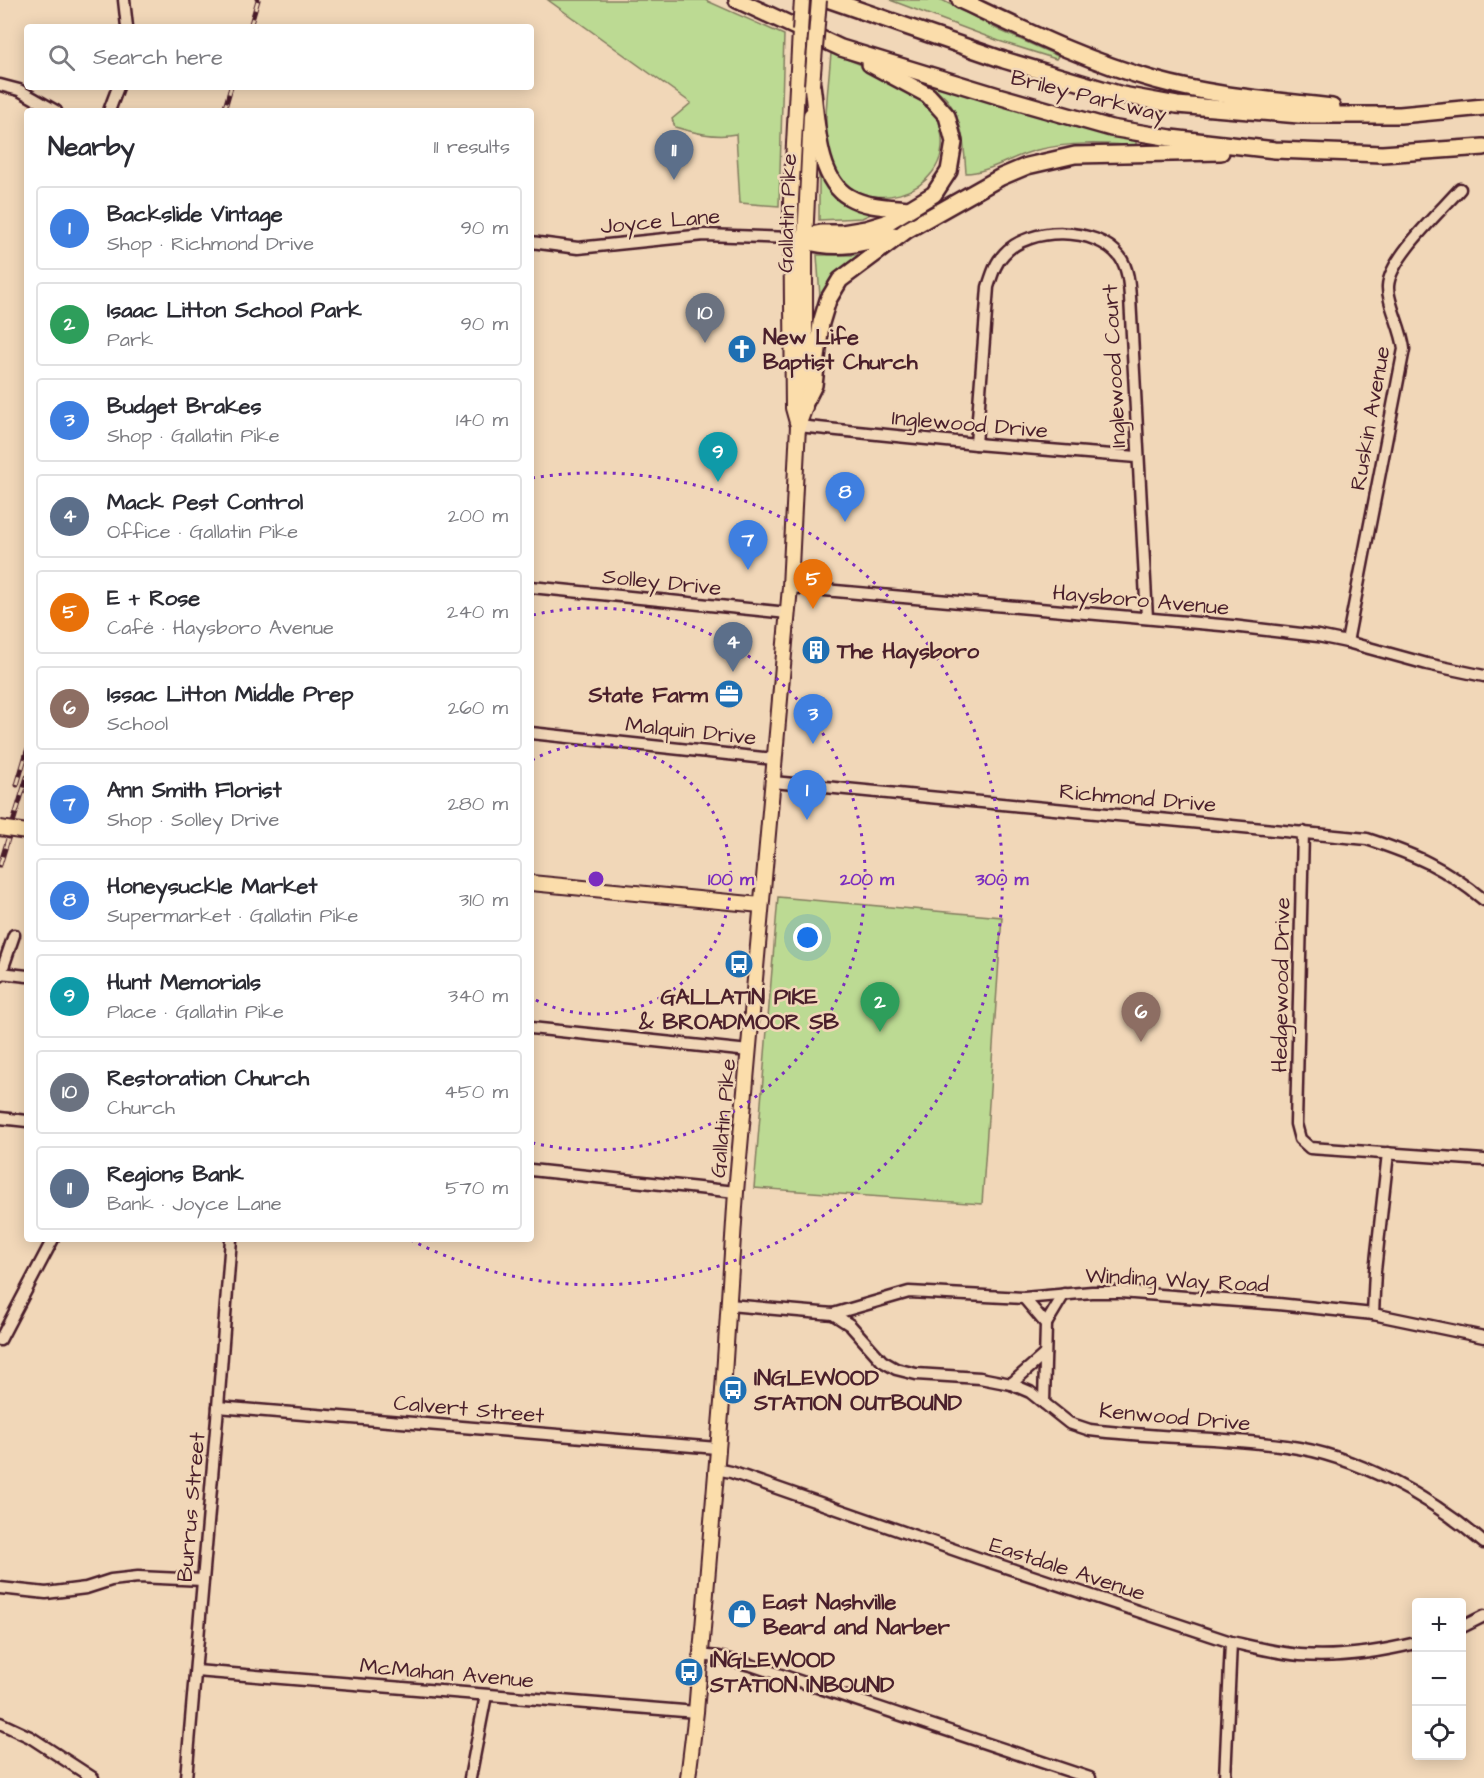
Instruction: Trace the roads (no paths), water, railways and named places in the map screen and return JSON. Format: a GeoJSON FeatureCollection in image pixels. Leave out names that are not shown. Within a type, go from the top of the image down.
{"type":"FeatureCollection","features":[{"type":"Feature","properties":{"kind":"highway","name":"Briley Parkway"},"geometry":{"type":"LineString","coordinates":[[736,0],[841,48],[1111,128],[1171,138],[1275,150],[1382,154],[1484,147]]}},
{"type":"Feature","properties":{"kind":"highway","name":"Briley Parkway"},"geometry":{"type":"LineString","coordinates":[[830,0],[1004,60],[1122,95],[1177,105],[1299,115],[1400,115],[1484,107]]}},
{"type":"Feature","properties":{"kind":"highway"},"geometry":{"type":"LineString","coordinates":[[960,0],[1091,60],[1157,81],[1227,94],[1400,115]]}},
{"type":"Feature","properties":{"kind":"highway"},"geometry":{"type":"LineString","coordinates":[[801,238],[866,229],[886,223],[934,194],[949,171],[954,142],[947,116],[928,95],[841,48]]}},
{"type":"Feature","properties":{"kind":"highway"},"geometry":{"type":"LineString","coordinates":[[812,85],[823,161],[832,181],[847,196],[861,203],[908,209]]}},
{"type":"Feature","properties":{"kind":"highway"},"geometry":{"type":"LineString","coordinates":[[805,403],[814,385],[821,324],[828,300],[840,280],[907,230],[1010,173],[1027,166],[1075,155],[1275,150]]}},
{"type":"Feature","properties":{"kind":"highway"},"geometry":{"type":"LineString","coordinates":[[801,238],[826,247],[866,243],[907,230]]}},
{"type":"Feature","properties":{"kind":"main road","name":"Gallatin Pike"},"geometry":{"type":"LineString","coordinates":[[688,1778],[696,1712],[736,1192],[788,613],[798,426],[805,403],[801,238],[791,200],[802,0]]}},
{"type":"Feature","properties":{"kind":"main road","name":"Gallatin Pike"},"geometry":{"type":"LineString","coordinates":[[798,426],[793,408],[801,238],[819,0]]}},
{"type":"Feature","properties":{"kind":"main road"},"geometry":{"type":"LineString","coordinates":[[0,828],[24,832]]}},
{"type":"Feature","properties":{"kind":"main road"},"geometry":{"type":"LineString","coordinates":[[534,883],[761,905]]}},
{"type":"Feature","properties":{"kind":"street"},"geometry":{"type":"LineString","coordinates":[[124,0],[127,24]]}},
{"type":"Feature","properties":{"kind":"street"},"geometry":{"type":"LineString","coordinates":[[0,85],[19,90],[51,108]]}},
{"type":"Feature","properties":{"kind":"street"},"geometry":{"type":"LineString","coordinates":[[110,108],[117,90]]}},
{"type":"Feature","properties":{"kind":"street","name":"Ruskin Avenue"},"geometry":{"type":"LineString","coordinates":[[1347,642],[1404,349],[1402,333],[1389,297],[1388,285],[1392,271],[1406,249],[1460,189]]}},
{"type":"Feature","properties":{"kind":"street","name":"Inglewood Court"},"geometry":{"type":"LineString","coordinates":[[976,444],[988,286],[994,267],[1004,253],[1017,243],[1034,236],[1072,234],[1089,236],[1108,245],[1121,258],[1128,275],[1147,618]]}},
{"type":"Feature","properties":{"kind":"street","name":"Joyce Lane"},"geometry":{"type":"LineString","coordinates":[[534,242],[578,248],[704,235],[801,238]]}},
{"type":"Feature","properties":{"kind":"street","name":"Inglewood Drive"},"geometry":{"type":"LineString","coordinates":[[798,426],[1137,457]]}},
{"type":"Feature","properties":{"kind":"street","name":"Solley Drive"},"geometry":{"type":"LineString","coordinates":[[534,587],[788,613]]}},
{"type":"Feature","properties":{"kind":"street","name":"Haysboro Avenue"},"geometry":{"type":"LineString","coordinates":[[790,587],[1307,634],[1484,676]]}},
{"type":"Feature","properties":{"kind":"street","name":"Malquin Drive"},"geometry":{"type":"LineString","coordinates":[[534,733],[774,759]]}},
{"type":"Feature","properties":{"kind":"street","name":"Richmond Drive"},"geometry":{"type":"LineString","coordinates":[[773,782],[1367,839],[1399,849],[1440,868],[1460,880],[1484,900]]}},
{"type":"Feature","properties":{"kind":"street","name":"Hedgewood Drive"},"geometry":{"type":"LineString","coordinates":[[1303,832],[1296,1124],[1300,1139],[1310,1148],[1388,1153]]}},
{"type":"Feature","properties":{"kind":"street"},"geometry":{"type":"LineString","coordinates":[[14,935],[1,975],[24,976]]}},
{"type":"Feature","properties":{"kind":"street"},"geometry":{"type":"LineString","coordinates":[[534,1028],[749,1051]]}},
{"type":"Feature","properties":{"kind":"street"},"geometry":{"type":"LineString","coordinates":[[0,1118],[24,1121]]}},
{"type":"Feature","properties":{"kind":"street"},"geometry":{"type":"LineString","coordinates":[[1373,1314],[1375,1271],[1388,1153],[1484,1160]]}},
{"type":"Feature","properties":{"kind":"street"},"geometry":{"type":"LineString","coordinates":[[534,1170],[736,1192]]}},
{"type":"Feature","properties":{"kind":"street"},"geometry":{"type":"LineString","coordinates":[[0,1340],[51,1242]]}},
{"type":"Feature","properties":{"kind":"street","name":"Burrus Street"},"geometry":{"type":"LineString","coordinates":[[186,1778],[231,1242]]}},
{"type":"Feature","properties":{"kind":"street","name":"Winding Way Road"},"geometry":{"type":"LineString","coordinates":[[833,1314],[909,1292],[1024,1298],[1120,1292],[1373,1314],[1484,1337]]}},
{"type":"Feature","properties":{"kind":"street"},"geometry":{"type":"LineString","coordinates":[[1044,1403],[1046,1324],[1064,1294]]}},
{"type":"Feature","properties":{"kind":"street"},"geometry":{"type":"LineString","coordinates":[[1024,1298],[1046,1324]]}},
{"type":"Feature","properties":{"kind":"street"},"geometry":{"type":"LineString","coordinates":[[729,1305],[833,1314]]}},
{"type":"Feature","properties":{"kind":"street","name":"Kenwood Drive"},"geometry":{"type":"LineString","coordinates":[[833,1314],[850,1325],[882,1361],[896,1369],[915,1374],[980,1378],[1011,1384],[1030,1392],[1069,1423],[1090,1430],[1253,1442],[1324,1454],[1399,1485],[1460,1522],[1484,1543]]}},
{"type":"Feature","properties":{"kind":"street"},"geometry":{"type":"LineString","coordinates":[[1011,1384],[1045,1354]]}},
{"type":"Feature","properties":{"kind":"street","name":"Calvert Street"},"geometry":{"type":"LineString","coordinates":[[218,1407],[717,1448]]}},
{"type":"Feature","properties":{"kind":"street","name":"Eastdale Avenue"},"geometry":{"type":"LineString","coordinates":[[716,1469],[731,1472],[978,1558],[1231,1642],[1272,1651],[1324,1656],[1391,1649],[1412,1644]]}},
{"type":"Feature","properties":{"kind":"street"},"geometry":{"type":"LineString","coordinates":[[0,1588],[46,1593],[86,1588],[111,1580],[138,1576],[203,1580]]}},
{"type":"Feature","properties":{"kind":"street"},"geometry":{"type":"LineString","coordinates":[[1466,1625],[1484,1616]]}},
{"type":"Feature","properties":{"kind":"street"},"geometry":{"type":"LineString","coordinates":[[1225,1778],[1231,1642]]}},
{"type":"Feature","properties":{"kind":"street"},"geometry":{"type":"LineString","coordinates":[[699,1655],[754,1666],[1090,1778]]}},
{"type":"Feature","properties":{"kind":"street","name":"McMahan Avenue"},"geometry":{"type":"LineString","coordinates":[[196,1671],[696,1712]]}},
{"type":"Feature","properties":{"kind":"street"},"geometry":{"type":"LineString","coordinates":[[470,1778],[486,1695]]}},
{"type":"Feature","properties":{"kind":"street"},"geometry":{"type":"LineString","coordinates":[[0,1723],[30,1737],[93,1778]]}},
{"type":"Feature","properties":{"kind":"railway"},"geometry":{"type":"LineString","coordinates":[[251,24],[258,0]]}},
{"type":"Feature","properties":{"kind":"railway"},"geometry":{"type":"LineString","coordinates":[[225,108],[230,90]]}},
{"type":"Feature","properties":{"kind":"railway"},"geometry":{"type":"LineString","coordinates":[[17,785],[24,761]]}},
{"type":"Feature","properties":{"kind":"railway"},"geometry":{"type":"LineString","coordinates":[[0,865],[24,787]]}},
{"type":"Feature","properties":{"kind":"place","name":"Regions Bank"},"geometry":{"type":"Point","coordinates":[674,180]}},
{"type":"Feature","properties":{"kind":"place","name":"Restoration Church"},"geometry":{"type":"Point","coordinates":[705,343]}},
{"type":"Feature","properties":{"kind":"place","name":"New Life Baptist Church"},"geometry":{"type":"Point","coordinates":[742,349]}},
{"type":"Feature","properties":{"kind":"place","name":"Hunt Memorials"},"geometry":{"type":"Point","coordinates":[718,482]}},
{"type":"Feature","properties":{"kind":"place","name":"Honeysuckle Market"},"geometry":{"type":"Point","coordinates":[845,522]}},
{"type":"Feature","properties":{"kind":"place","name":"Ann Smith Florist"},"geometry":{"type":"Point","coordinates":[748,570]}},
{"type":"Feature","properties":{"kind":"place","name":"E + Rose"},"geometry":{"type":"Point","coordinates":[813,609]}},
{"type":"Feature","properties":{"kind":"place","name":"The Haysboro"},"geometry":{"type":"Point","coordinates":[816,650]}},
{"type":"Feature","properties":{"kind":"place","name":"Mack Pest Control"},"geometry":{"type":"Point","coordinates":[733,672]}},
{"type":"Feature","properties":{"kind":"place","name":"State Farm"},"geometry":{"type":"Point","coordinates":[729,694]}},
{"type":"Feature","properties":{"kind":"place","name":"Budget Brakes"},"geometry":{"type":"Point","coordinates":[813,744]}},
{"type":"Feature","properties":{"kind":"place","name":"Backslide Vintage"},"geometry":{"type":"Point","coordinates":[807,820]}},
{"type":"Feature","properties":{"kind":"place","name":"GALLATIN PIKE & BROADMOOR SB"},"geometry":{"type":"Point","coordinates":[739,964]}},
{"type":"Feature","properties":{"kind":"place","name":"Isaac Litton School Park"},"geometry":{"type":"Point","coordinates":[880,1032]}},
{"type":"Feature","properties":{"kind":"place","name":"Issac Litton Middle Prep"},"geometry":{"type":"Point","coordinates":[1141,1042]}},
{"type":"Feature","properties":{"kind":"place","name":"INGLEWOOD STATION OUTBOUND"},"geometry":{"type":"Point","coordinates":[733,1390]}},
{"type":"Feature","properties":{"kind":"place","name":"East Nashville Beard and Narber"},"geometry":{"type":"Point","coordinates":[742,1614]}},
{"type":"Feature","properties":{"kind":"place","name":"INGLEWOOD STATION INBOUND"},"geometry":{"type":"Point","coordinates":[689,1672]}}]}
